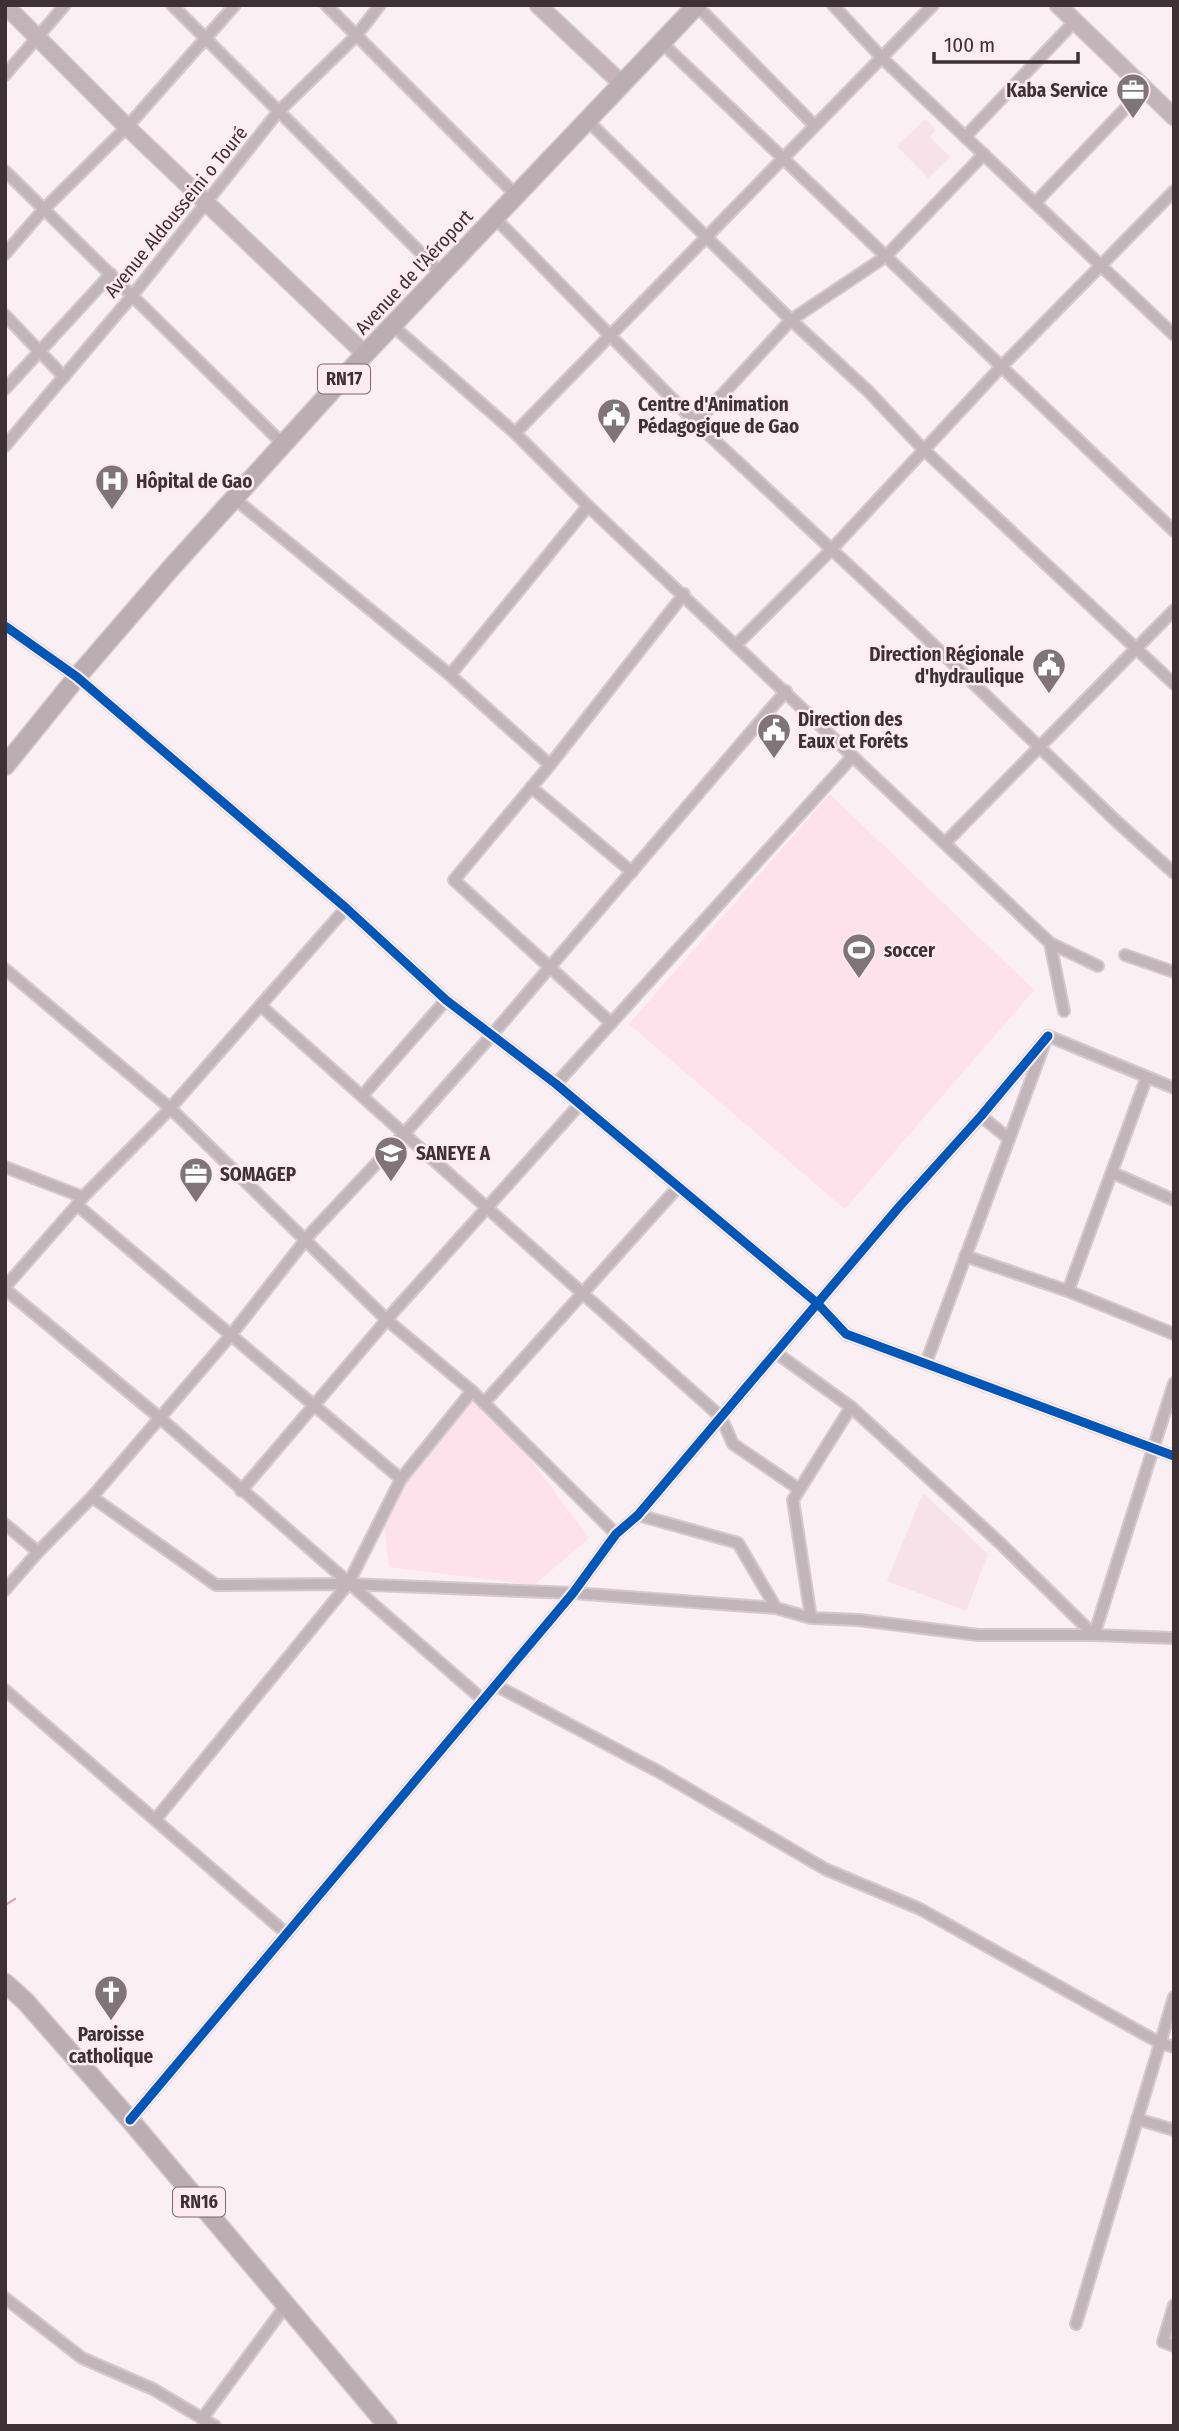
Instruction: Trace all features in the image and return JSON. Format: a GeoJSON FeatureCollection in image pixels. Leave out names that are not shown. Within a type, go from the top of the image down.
{"type":"FeatureCollection","features":[{"type":"Feature","properties":{"kind":"main road","name":"Avenue de l'Aéroport"},"geometry":{"type":"LineString","coordinates":[[5,766],[171,568],[365,354],[696,5]]}},
{"type":"Feature","properties":{"kind":"main road","name":"RN16"},"geometry":{"type":"LineString","coordinates":[[5,1983],[25,2001],[130,2120],[388,2426]]}},
{"type":"Feature","properties":{"kind":"street"},"geometry":{"type":"LineString","coordinates":[[5,5],[127,127],[365,354]]}},
{"type":"Feature","properties":{"kind":"street"},"geometry":{"type":"LineString","coordinates":[[5,75],[65,5]]}},
{"type":"Feature","properties":{"kind":"street"},"geometry":{"type":"LineString","coordinates":[[172,5],[441,273]]}},
{"type":"Feature","properties":{"kind":"street"},"geometry":{"type":"LineString","coordinates":[[5,254],[43,210],[127,127],[207,40],[235,5]]}},
{"type":"Feature","properties":{"kind":"street"},"geometry":{"type":"LineString","coordinates":[[326,5],[516,195]]}},
{"type":"Feature","properties":{"kind":"street","name":"Avenue Aldousseini o Touré"},"geometry":{"type":"LineString","coordinates":[[5,446],[132,296],[278,112],[356,36],[380,5]]}},
{"type":"Feature","properties":{"kind":"street"},"geometry":{"type":"LineString","coordinates":[[538,5],[621,83]]}},
{"type":"Feature","properties":{"kind":"street"},"geometry":{"type":"LineString","coordinates":[[696,5],[814,125]]}},
{"type":"Feature","properties":{"kind":"street"},"geometry":{"type":"LineString","coordinates":[[833,5],[882,58],[1172,330]]}},
{"type":"Feature","properties":{"kind":"street"},"geometry":{"type":"LineString","coordinates":[[515,433],[933,5]]}},
{"type":"Feature","properties":{"kind":"street"},"geometry":{"type":"LineString","coordinates":[[1058,5],[1174,117]]}},
{"type":"Feature","properties":{"kind":"street"},"geometry":{"type":"LineString","coordinates":[[965,137],[1074,21]]}},
{"type":"Feature","properties":{"kind":"street"},"geometry":{"type":"LineString","coordinates":[[661,42],[1174,531]]}},
{"type":"Feature","properties":{"kind":"street"},"geometry":{"type":"LineString","coordinates":[[1035,203],[1144,89]]}},
{"type":"Feature","properties":{"kind":"street"},"geometry":{"type":"LineString","coordinates":[[587,120],[791,320],[868,391],[923,449],[1174,684]]}},
{"type":"Feature","properties":{"kind":"street"},"geometry":{"type":"LineString","coordinates":[[696,423],[791,320],[885,257],[984,154]]}},
{"type":"Feature","properties":{"kind":"street"},"geometry":{"type":"LineString","coordinates":[[5,171],[284,445]]}},
{"type":"Feature","properties":{"kind":"street"},"geometry":{"type":"LineString","coordinates":[[737,645],[831,550],[1000,368],[1174,191]]}},
{"type":"Feature","properties":{"kind":"street"},"geometry":{"type":"LineString","coordinates":[[495,218],[612,334],[696,423],[1174,873]]}},
{"type":"Feature","properties":{"kind":"street"},"geometry":{"type":"LineString","coordinates":[[5,389],[111,274]]}},
{"type":"Feature","properties":{"kind":"street"},"geometry":{"type":"LineString","coordinates":[[5,315],[64,377]]}},
{"type":"Feature","properties":{"kind":"street"},"geometry":{"type":"LineString","coordinates":[[393,326],[515,433],[588,506],[1050,943],[1098,966]]}},
{"type":"Feature","properties":{"kind":"street"},"geometry":{"type":"LineString","coordinates":[[235,499],[450,675],[550,765]]}},
{"type":"Feature","properties":{"kind":"street"},"geometry":{"type":"LineString","coordinates":[[450,675],[588,506]]}},
{"type":"Feature","properties":{"kind":"street"},"geometry":{"type":"LineString","coordinates":[[611,1023],[454,880],[550,765],[684,594]]}},
{"type":"Feature","properties":{"kind":"street"},"geometry":{"type":"LineString","coordinates":[[945,843],[1174,610]]}},
{"type":"Feature","properties":{"kind":"street"},"geometry":{"type":"LineString","coordinates":[[5,626],[77,677],[346,908],[446,1000],[580,1104],[817,1303],[846,1334],[1174,1456]]}},
{"type":"Feature","properties":{"kind":"street"},"geometry":{"type":"LineString","coordinates":[[5,1590],[92,1497],[232,1335],[306,1239],[491,1037],[786,691]]}},
{"type":"Feature","properties":{"kind":"street"},"geometry":{"type":"LineString","coordinates":[[556,1084],[852,757]]}},
{"type":"Feature","properties":{"kind":"street"},"geometry":{"type":"LineString","coordinates":[[531,788],[632,872]]}},
{"type":"Feature","properties":{"kind":"street"},"geometry":{"type":"LineString","coordinates":[[346,908],[170,1108],[80,1201],[5,1288],[160,1418],[483,1700]]}},
{"type":"Feature","properties":{"kind":"street"},"geometry":{"type":"LineString","coordinates":[[1050,943],[1064,1011]]}},
{"type":"Feature","properties":{"kind":"street"},"geometry":{"type":"LineString","coordinates":[[1125,955],[1174,972]]}},
{"type":"Feature","properties":{"kind":"street"},"geometry":{"type":"LineString","coordinates":[[5,969],[170,1108],[387,1320],[484,1403],[616,1534]]}},
{"type":"Feature","properties":{"kind":"street"},"geometry":{"type":"LineString","coordinates":[[362,1096],[446,1000]]}},
{"type":"Feature","properties":{"kind":"street"},"geometry":{"type":"LineString","coordinates":[[261,1006],[721,1417],[733,1444],[799,1489]]}},
{"type":"Feature","properties":{"kind":"street"},"geometry":{"type":"LineString","coordinates":[[1048,1036],[1146,1079],[1174,1088]]}},
{"type":"Feature","properties":{"kind":"street"},"geometry":{"type":"LineString","coordinates":[[130,2120],[573,1593],[616,1534],[638,1515],[1048,1036]]}},
{"type":"Feature","properties":{"kind":"street"},"geometry":{"type":"LineString","coordinates":[[926,1363],[1048,1036]]}},
{"type":"Feature","properties":{"kind":"street"},"geometry":{"type":"LineString","coordinates":[[1068,1291],[1146,1079]]}},
{"type":"Feature","properties":{"kind":"street"},"geometry":{"type":"LineString","coordinates":[[241,1491],[387,1320],[580,1104]]}},
{"type":"Feature","properties":{"kind":"street"},"geometry":{"type":"LineString","coordinates":[[981,1116],[1008,1138]]}},
{"type":"Feature","properties":{"kind":"street"},"geometry":{"type":"LineString","coordinates":[[5,1167],[80,1201],[401,1479]]}},
{"type":"Feature","properties":{"kind":"street"},"geometry":{"type":"LineString","coordinates":[[1113,1173],[1174,1200]]}},
{"type":"Feature","properties":{"kind":"street"},"geometry":{"type":"LineString","coordinates":[[484,1403],[678,1187]]}},
{"type":"Feature","properties":{"kind":"street"},"geometry":{"type":"LineString","coordinates":[[965,1255],[1068,1291],[1174,1334]]}},
{"type":"Feature","properties":{"kind":"street"},"geometry":{"type":"LineString","coordinates":[[775,1352],[851,1407],[1000,1543],[1094,1635]]}},
{"type":"Feature","properties":{"kind":"street"},"geometry":{"type":"LineString","coordinates":[[1094,1635],[1174,1383]]}},
{"type":"Feature","properties":{"kind":"street"},"geometry":{"type":"LineString","coordinates":[[155,1820],[348,1584],[401,1479],[471,1391]]}},
{"type":"Feature","properties":{"kind":"street"},"geometry":{"type":"LineString","coordinates":[[811,1618],[793,1500],[851,1407]]}},
{"type":"Feature","properties":{"kind":"street"},"geometry":{"type":"LineString","coordinates":[[92,1497],[216,1585],[348,1584],[573,1593],[776,1608],[811,1618],[859,1620],[978,1635],[1174,1638]]}},
{"type":"Feature","properties":{"kind":"street"},"geometry":{"type":"LineString","coordinates":[[638,1515],[738,1543],[776,1608]]}},
{"type":"Feature","properties":{"kind":"street"},"geometry":{"type":"LineString","coordinates":[[5,1524],[38,1552]]}},
{"type":"Feature","properties":{"kind":"street"},"geometry":{"type":"LineString","coordinates":[[495,1685],[662,1773],[825,1869],[919,1909],[1160,2043],[1174,2048]]}},
{"type":"Feature","properties":{"kind":"street"},"geometry":{"type":"LineString","coordinates":[[5,1690],[287,1934]]}},
{"type":"Feature","properties":{"kind":"street"},"geometry":{"type":"LineString","coordinates":[[1076,2324],[1174,1997]]}},
{"type":"Feature","properties":{"kind":"street"},"geometry":{"type":"LineString","coordinates":[[1137,2119],[1174,2130]]}},
{"type":"Feature","properties":{"kind":"street"},"geometry":{"type":"LineString","coordinates":[[5,2298],[82,2358],[153,2389],[215,2426]]}},
{"type":"Feature","properties":{"kind":"street"},"geometry":{"type":"LineString","coordinates":[[202,2419],[286,2305]]}},
{"type":"Feature","properties":{"kind":"street"},"geometry":{"type":"LineString","coordinates":[[1174,2305],[1163,2342],[1174,2346]]}},
{"type":"Feature","properties":{"kind":"shaded area"},"geometry":{"type":"Polygon","coordinates":[[[925,119],[936,130],[930,137],[950,157],[928,178],[897,146],[925,119]]]}},
{"type":"Feature","properties":{"kind":"shaded area"},"geometry":{"type":"Polygon","coordinates":[[[830,794],[1034,990],[845,1209],[629,1024],[830,794]]]}},
{"type":"Feature","properties":{"kind":"shaded area"},"geometry":{"type":"Polygon","coordinates":[[[472,1401],[524,1451],[589,1538],[534,1585],[389,1567],[384,1528],[406,1484],[472,1401]]]}},
{"type":"Feature","properties":{"kind":"shaded area"},"geometry":{"type":"Polygon","coordinates":[[[923,1493],[988,1554],[966,1611],[887,1581],[923,1493]]]}},
{"type":"Feature","properties":{"kind":"waterway"},"geometry":{"type":"LineString","coordinates":[[5,1905],[15,1899]]}},
{"type":"Feature","properties":{"kind":"cycle path"},"geometry":{"type":"LineString","coordinates":[[5,626],[77,677],[346,908],[446,1000],[556,1084],[817,1303],[846,1334],[1174,1456]]}},
{"type":"Feature","properties":{"kind":"cycle path"},"geometry":{"type":"LineString","coordinates":[[130,2120],[573,1593],[616,1534],[638,1515],[1048,1036]]}},
{"type":"Feature","properties":{"kind":"place","name":"Kaba Service"},"geometry":{"type":"Point","coordinates":[1133,120]}},
{"type":"Feature","properties":{"kind":"place","name":"Centre d'Animation Pédagogique de Gao"},"geometry":{"type":"Point","coordinates":[614,445]}},
{"type":"Feature","properties":{"kind":"place","name":"Hôpital de Gao"},"geometry":{"type":"Point","coordinates":[112,511]}},
{"type":"Feature","properties":{"kind":"place","name":"Direction Régionale d'hydraulique"},"geometry":{"type":"Point","coordinates":[1049,695]}},
{"type":"Feature","properties":{"kind":"place","name":"Direction des Eaux et Forêts"},"geometry":{"type":"Point","coordinates":[774,760]}},
{"type":"Feature","properties":{"kind":"place","name":"soccer"},"geometry":{"type":"Point","coordinates":[859,980]}},
{"type":"Feature","properties":{"kind":"place","name":"SANEYE A"},"geometry":{"type":"Point","coordinates":[391,1183]}},
{"type":"Feature","properties":{"kind":"place","name":"SOMAGEP"},"geometry":{"type":"Point","coordinates":[196,1204]}},
{"type":"Feature","properties":{"kind":"place","name":"Paroisse catholique"},"geometry":{"type":"Point","coordinates":[111,2022]}}]}
